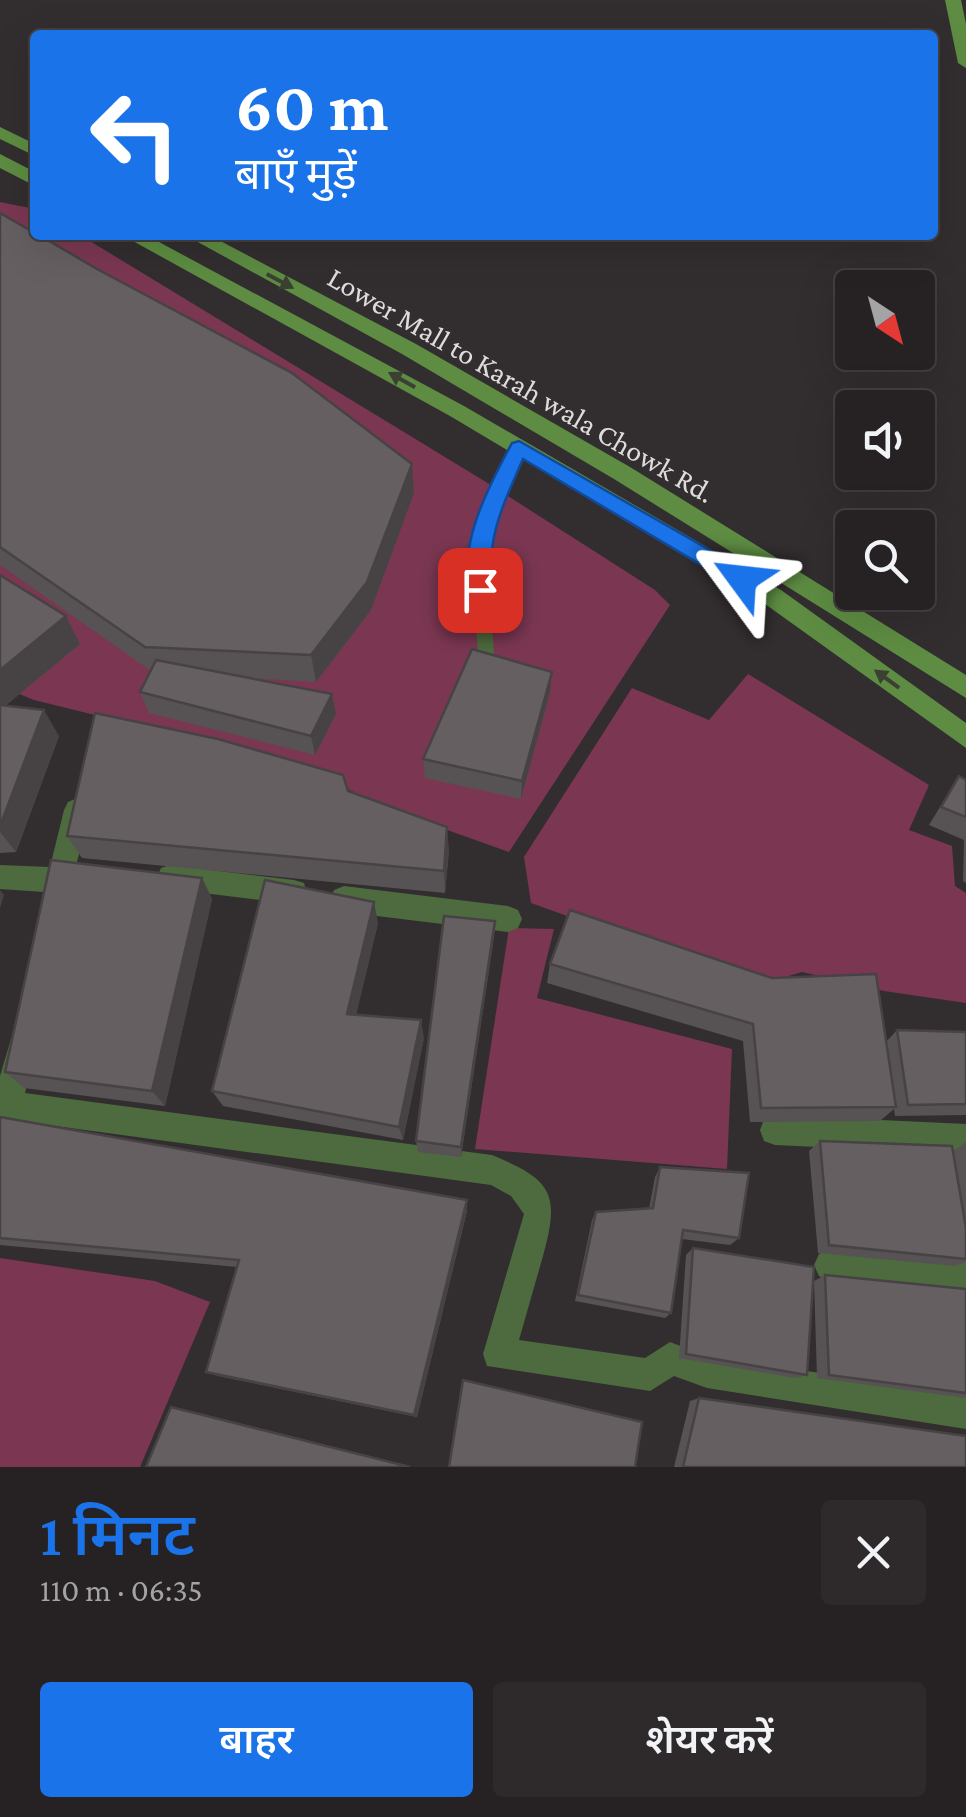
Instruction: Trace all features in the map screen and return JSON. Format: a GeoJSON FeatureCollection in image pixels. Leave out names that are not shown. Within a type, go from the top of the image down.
{"type":"FeatureCollection","features":[{"type":"Feature","properties":{"kind":"main road"},"geometry":{"type":"LineString","coordinates":[[952,0],[966,63]]}},
{"type":"Feature","properties":{"kind":"main road"},"geometry":{"type":"LineString","coordinates":[[0,132],[30,148]]}},
{"type":"Feature","properties":{"kind":"main road"},"geometry":{"type":"LineString","coordinates":[[0,160],[30,177]]}},
{"type":"Feature","properties":{"kind":"main road"},"geometry":{"type":"LineString","coordinates":[[140,240],[457,411],[773,597],[966,737]]}},
{"type":"Feature","properties":{"kind":"main road","name":"Lower Mall to Karah wala Chowk Rd."},"geometry":{"type":"LineString","coordinates":[[203,240],[479,390],[966,688]]}},
{"type":"Feature","properties":{"kind":"main road"},"geometry":{"type":"LineString","coordinates":[[457,411],[479,390]]}},
{"type":"Feature","properties":{"kind":"street"},"geometry":{"type":"LineString","coordinates":[[51,918],[69,870],[86,777]]}},
{"type":"Feature","properties":{"kind":"street"},"geometry":{"type":"LineString","coordinates":[[0,877],[69,870]]}},
{"type":"Feature","properties":{"kind":"street"},"geometry":{"type":"LineString","coordinates":[[141,873],[508,919]]}},
{"type":"Feature","properties":{"kind":"street"},"geometry":{"type":"LineString","coordinates":[[0,1137],[25,1030]]}},
{"type":"Feature","properties":{"kind":"street"},"geometry":{"type":"LineString","coordinates":[[8,1105],[492,1170],[518,1181],[537,1202],[539,1214],[500,1354],[650,1376],[670,1358],[707,1372],[966,1412]]}},
{"type":"Feature","properties":{"kind":"street"},"geometry":{"type":"LineString","coordinates":[[775,1130],[966,1139]]}},
{"type":"Feature","properties":{"kind":"street"},"geometry":{"type":"LineString","coordinates":[[830,1265],[966,1274]]}},
{"type":"Feature","properties":{"kind":"lane"},"geometry":{"type":"LineString","coordinates":[[486,652],[478,564],[486,518],[519,448]]}},
{"type":"Feature","properties":{"kind":"shaded area"},"geometry":{"type":"Polygon","coordinates":[[[0,202],[30,208],[30,240],[88,240],[486,482],[655,590],[670,605],[509,852],[377,805],[310,768],[34,700],[0,686],[0,202]]]}},
{"type":"Feature","properties":{"kind":"shaded area"},"geometry":{"type":"Polygon","coordinates":[[[748,674],[929,785],[909,830],[952,846],[955,886],[966,893],[966,1003],[884,991],[802,972],[759,985],[531,903],[524,857],[632,688],[709,720],[748,674]]]}},
{"type":"Feature","properties":{"kind":"shaded area"},"geometry":{"type":"Polygon","coordinates":[[[509,928],[554,929],[537,998],[732,1049],[727,1169],[475,1149],[509,928]]]}},
{"type":"Feature","properties":{"kind":"shaded area"},"geometry":{"type":"Polygon","coordinates":[[[0,1258],[155,1281],[210,1302],[140,1467],[0,1467],[0,1258]]]}},
{"type":"Feature","properties":{"kind":"building"},"geometry":{"type":"Polygon","coordinates":[[[0,213],[30,230],[30,240],[48,240],[292,373],[412,464],[367,582],[311,655],[145,647],[0,547],[0,213]]]}},
{"type":"Feature","properties":{"kind":"building"},"geometry":{"type":"Polygon","coordinates":[[[0,575],[66,616],[0,670],[0,575]]]}},
{"type":"Feature","properties":{"kind":"building"},"geometry":{"type":"Polygon","coordinates":[[[472,649],[552,672],[522,781],[423,759],[472,649]]]}},
{"type":"Feature","properties":{"kind":"building"},"geometry":{"type":"Polygon","coordinates":[[[156,660],[332,694],[311,736],[140,692],[156,660]]]}},
{"type":"Feature","properties":{"kind":"building"},"geometry":{"type":"Polygon","coordinates":[[[0,705],[44,710],[0,826],[0,705]]]}},
{"type":"Feature","properties":{"kind":"building"},"geometry":{"type":"Polygon","coordinates":[[[95,713],[218,739],[343,775],[348,791],[447,827],[444,871],[67,836],[95,713]]]}},
{"type":"Feature","properties":{"kind":"building"},"geometry":{"type":"Polygon","coordinates":[[[959,776],[966,780],[966,817],[941,807],[959,776]]]}},
{"type":"Feature","properties":{"kind":"building"},"geometry":{"type":"Polygon","coordinates":[[[51,860],[202,878],[152,1091],[5,1072],[51,860]]]}},
{"type":"Feature","properties":{"kind":"building"},"geometry":{"type":"Polygon","coordinates":[[[265,880],[374,902],[347,1014],[421,1020],[399,1127],[212,1091],[265,880]]]}},
{"type":"Feature","properties":{"kind":"building"},"geometry":{"type":"Polygon","coordinates":[[[570,910],[772,978],[876,974],[896,1107],[761,1108],[753,1024],[550,964],[570,910]]]}},
{"type":"Feature","properties":{"kind":"building"},"geometry":{"type":"Polygon","coordinates":[[[444,916],[495,921],[461,1147],[416,1141],[444,916]]]}},
{"type":"Feature","properties":{"kind":"building"},"geometry":{"type":"Polygon","coordinates":[[[897,1030],[966,1032],[966,1104],[908,1105],[897,1030]]]}},
{"type":"Feature","properties":{"kind":"building"},"geometry":{"type":"Polygon","coordinates":[[[0,1117],[467,1200],[414,1415],[206,1372],[239,1260],[0,1238],[0,1117]]]}},
{"type":"Feature","properties":{"kind":"building"},"geometry":{"type":"Polygon","coordinates":[[[820,1141],[952,1146],[966,1228],[966,1259],[829,1245],[820,1141]]]}},
{"type":"Feature","properties":{"kind":"building"},"geometry":{"type":"Polygon","coordinates":[[[660,1167],[749,1173],[739,1238],[683,1230],[671,1313],[578,1295],[596,1212],[653,1208],[660,1167]]]}},
{"type":"Feature","properties":{"kind":"building"},"geometry":{"type":"Polygon","coordinates":[[[693,1248],[814,1267],[807,1375],[686,1354],[693,1248]]]}},
{"type":"Feature","properties":{"kind":"building"},"geometry":{"type":"Polygon","coordinates":[[[825,1275],[966,1289],[966,1393],[829,1375],[825,1275]]]}},
{"type":"Feature","properties":{"kind":"building"},"geometry":{"type":"Polygon","coordinates":[[[463,1380],[642,1422],[635,1467],[449,1467],[463,1380]]]}},
{"type":"Feature","properties":{"kind":"building"},"geometry":{"type":"Polygon","coordinates":[[[699,1398],[966,1436],[966,1467],[683,1467],[699,1398]]]}},
{"type":"Feature","properties":{"kind":"building"},"geometry":{"type":"Polygon","coordinates":[[[171,1407],[410,1467],[146,1467],[171,1407]]]}},
{"type":"Feature","properties":{"kind":"route"},"geometry":{"type":"LineString","coordinates":[[480,590],[478,564],[486,518],[519,448],[742,579]]}}]}
